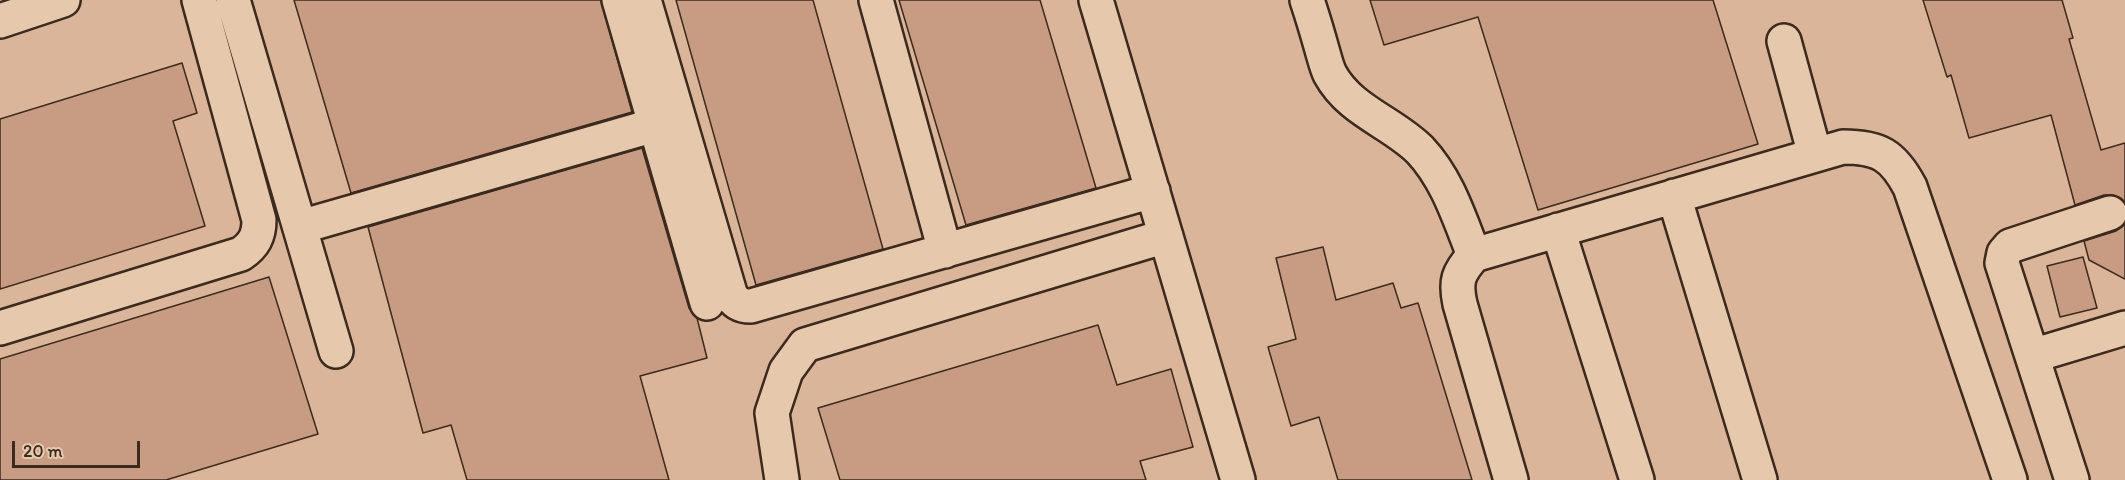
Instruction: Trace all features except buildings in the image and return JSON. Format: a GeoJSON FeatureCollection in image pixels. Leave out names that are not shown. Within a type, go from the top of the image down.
{"type":"FeatureCollection","features":[{"type":"Feature","properties":{"kind":"street"},"geometry":{"type":"LineString","coordinates":[[0,21],[63,0]]}},
{"type":"Feature","properties":{"kind":"street"},"geometry":{"type":"LineString","coordinates":[[0,328],[241,254],[256,241],[259,220],[199,0]]}},
{"type":"Feature","properties":{"kind":"street"},"geometry":{"type":"LineString","coordinates":[[233,0],[336,351]]}},
{"type":"Feature","properties":{"kind":"street"},"geometry":{"type":"LineString","coordinates":[[619,0],[706,303]]}},
{"type":"Feature","properties":{"kind":"street"},"geometry":{"type":"LineString","coordinates":[[644,0],[733,300],[744,306],[751,306],[1153,191]]}},
{"type":"Feature","properties":{"kind":"street"},"geometry":{"type":"LineString","coordinates":[[876,0],[945,251]]}},
{"type":"Feature","properties":{"kind":"street"},"geometry":{"type":"LineString","coordinates":[[1096,0],[1238,480]]}},
{"type":"Feature","properties":{"kind":"street"},"geometry":{"type":"LineString","coordinates":[[1308,0],[1329,73],[1352,101],[1366,113],[1401,135],[1434,167],[1447,186],[1474,255]]}},
{"type":"Feature","properties":{"kind":"street"},"geometry":{"type":"LineString","coordinates":[[1784,41],[1815,155]]}},
{"type":"Feature","properties":{"kind":"street"},"geometry":{"type":"LineString","coordinates":[[300,227],[655,125]]}},
{"type":"Feature","properties":{"kind":"street"},"geometry":{"type":"LineString","coordinates":[[1511,480],[1456,286],[1462,269],[1474,255],[1843,147],[1864,147],[1884,154],[1900,168],[1910,187],[2010,480]]}},
{"type":"Feature","properties":{"kind":"street"},"geometry":{"type":"LineString","coordinates":[[1674,196],[1760,480]]}},
{"type":"Feature","properties":{"kind":"street"},"geometry":{"type":"LineString","coordinates":[[2072,480],[2001,263],[2004,253],[2010,246],[2110,213]]}},
{"type":"Feature","properties":{"kind":"street"},"geometry":{"type":"LineString","coordinates":[[1558,230],[1637,480]]}},
{"type":"Feature","properties":{"kind":"street"},"geometry":{"type":"LineString","coordinates":[[782,480],[772,413],[786,371],[805,345],[1166,236]]}},
{"type":"Feature","properties":{"kind":"street"},"geometry":{"type":"LineString","coordinates":[[2032,356],[2125,328]]}},
{"type":"Feature","properties":{"kind":"shaded area"},"geometry":{"type":"Polygon","coordinates":[[[0,0],[2125,0],[2125,480],[0,480],[0,0]]]}}]}
